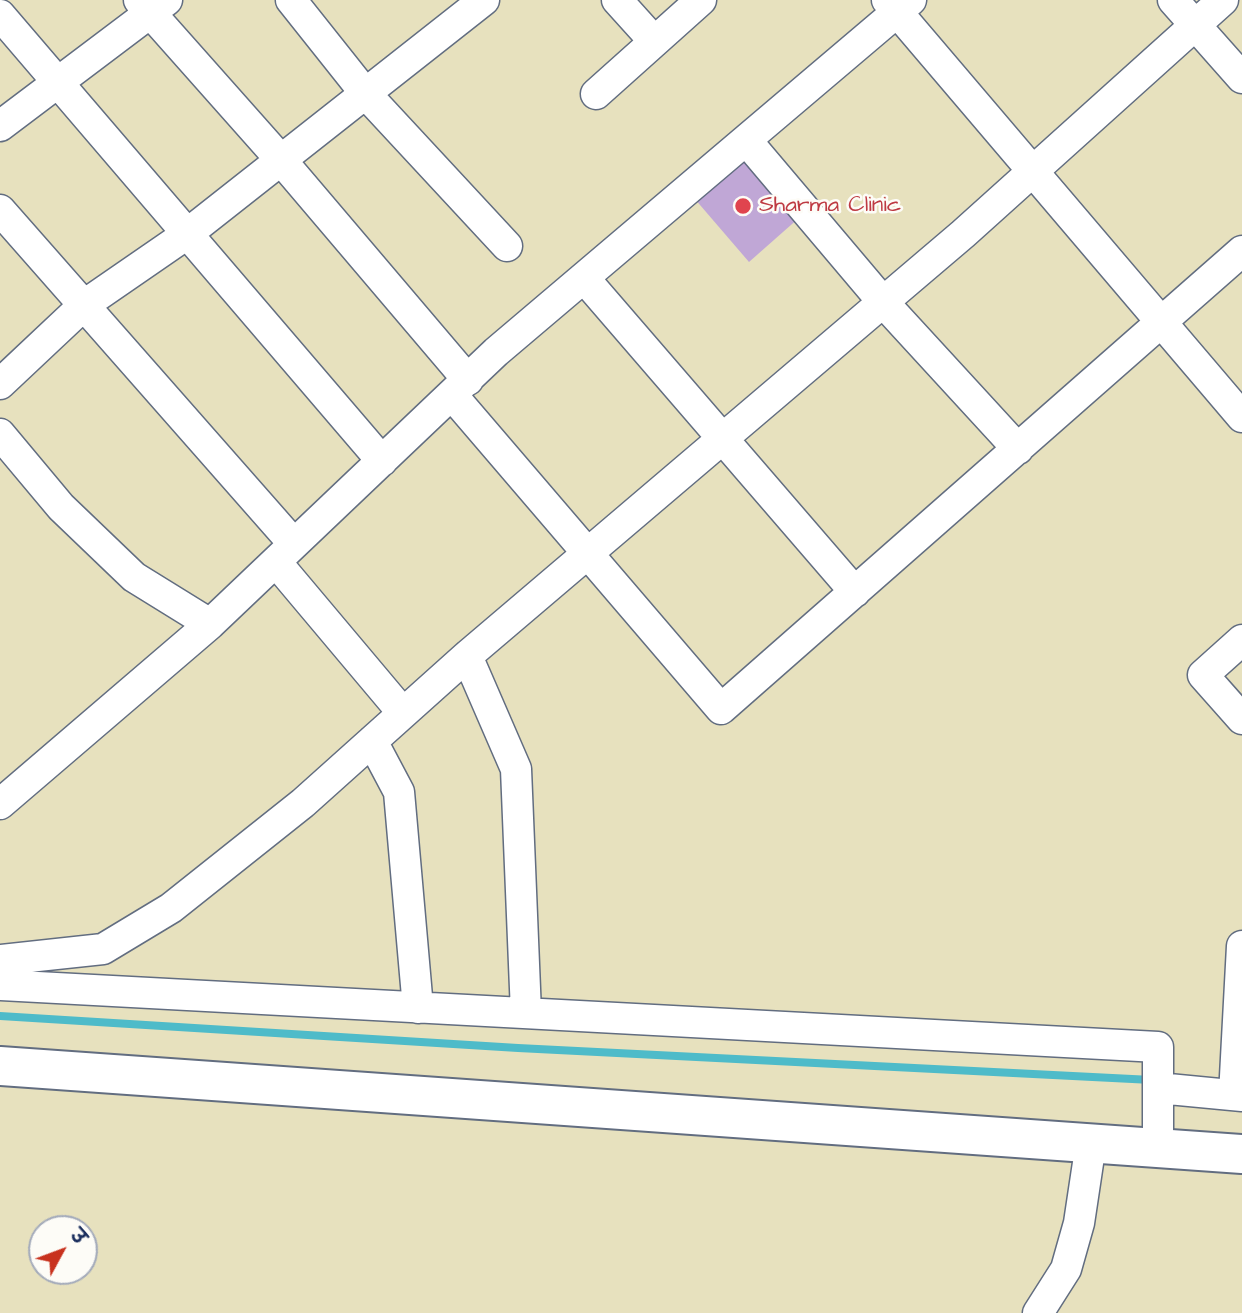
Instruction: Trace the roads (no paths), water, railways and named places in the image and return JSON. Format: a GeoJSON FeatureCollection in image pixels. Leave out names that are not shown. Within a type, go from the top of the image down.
{"type":"FeatureCollection","features":[{"type":"Feature","properties":{"kind":"highway"},"geometry":{"type":"LineString","coordinates":[[0,1066],[1242,1154]]}},
{"type":"Feature","properties":{"kind":"street"},"geometry":{"type":"LineString","coordinates":[[291,0],[365,93],[507,246]]}},
{"type":"Feature","properties":{"kind":"street"},"geometry":{"type":"LineString","coordinates":[[0,384],[84,305],[187,234],[484,0]]}},
{"type":"Feature","properties":{"kind":"street"},"geometry":{"type":"LineString","coordinates":[[617,0],[654,41]]}},
{"type":"Feature","properties":{"kind":"street"},"geometry":{"type":"LineString","coordinates":[[596,94],[701,0]]}},
{"type":"Feature","properties":{"kind":"street"},"geometry":{"type":"LineString","coordinates":[[1173,0],[1242,78]]}},
{"type":"Feature","properties":{"kind":"street"},"geometry":{"type":"LineString","coordinates":[[0,960],[103,949],[171,908],[303,803],[467,656],[884,302],[1223,0]]}},
{"type":"Feature","properties":{"kind":"street"},"geometry":{"type":"LineString","coordinates":[[0,126],[58,83],[152,4],[281,160],[589,553],[721,709],[1242,251]]}},
{"type":"Feature","properties":{"kind":"street"},"geometry":{"type":"LineString","coordinates":[[0,804],[210,624],[460,387],[746,140],[898,4],[1033,171],[1242,417]]}},
{"type":"Feature","properties":{"kind":"street"},"geometry":{"type":"LineString","coordinates":[[0,15],[382,461]]}},
{"type":"Feature","properties":{"kind":"street"},"geometry":{"type":"LineString","coordinates":[[746,140],[884,302],[1018,449]]}},
{"type":"Feature","properties":{"kind":"street"},"geometry":{"type":"LineString","coordinates":[[0,210],[84,305],[285,553],[403,713]]}},
{"type":"Feature","properties":{"kind":"street"},"geometry":{"type":"LineString","coordinates":[[584,278],[855,592]]}},
{"type":"Feature","properties":{"kind":"street"},"geometry":{"type":"LineString","coordinates":[[0,435],[61,507],[134,577],[210,624]]}},
{"type":"Feature","properties":{"kind":"street"},"geometry":{"type":"LineString","coordinates":[[1242,640],[1203,675],[1242,719]]}},
{"type":"Feature","properties":{"kind":"street"},"geometry":{"type":"LineString","coordinates":[[467,656],[516,769],[526,1013]]}},
{"type":"Feature","properties":{"kind":"street"},"geometry":{"type":"LineString","coordinates":[[372,741],[400,792],[418,1007]]}},
{"type":"Feature","properties":{"kind":"street"},"geometry":{"type":"LineString","coordinates":[[1158,1088],[1238,1096],[1242,946]]}},
{"type":"Feature","properties":{"kind":"street"},"geometry":{"type":"LineString","coordinates":[[0,985],[1158,1047],[1158,1148]]}},
{"type":"Feature","properties":{"kind":"street"},"geometry":{"type":"LineString","coordinates":[[1038,1313],[1066,1269],[1079,1223],[1091,1143]]}},
{"type":"Feature","properties":{"kind":"waterway"},"geometry":{"type":"LineString","coordinates":[[0,1016],[518,1048],[1152,1080]]}},
{"type":"Feature","properties":{"kind":"place","name":"Sharma Clinic"},"geometry":{"type":"Point","coordinates":[743,206]}}]}
